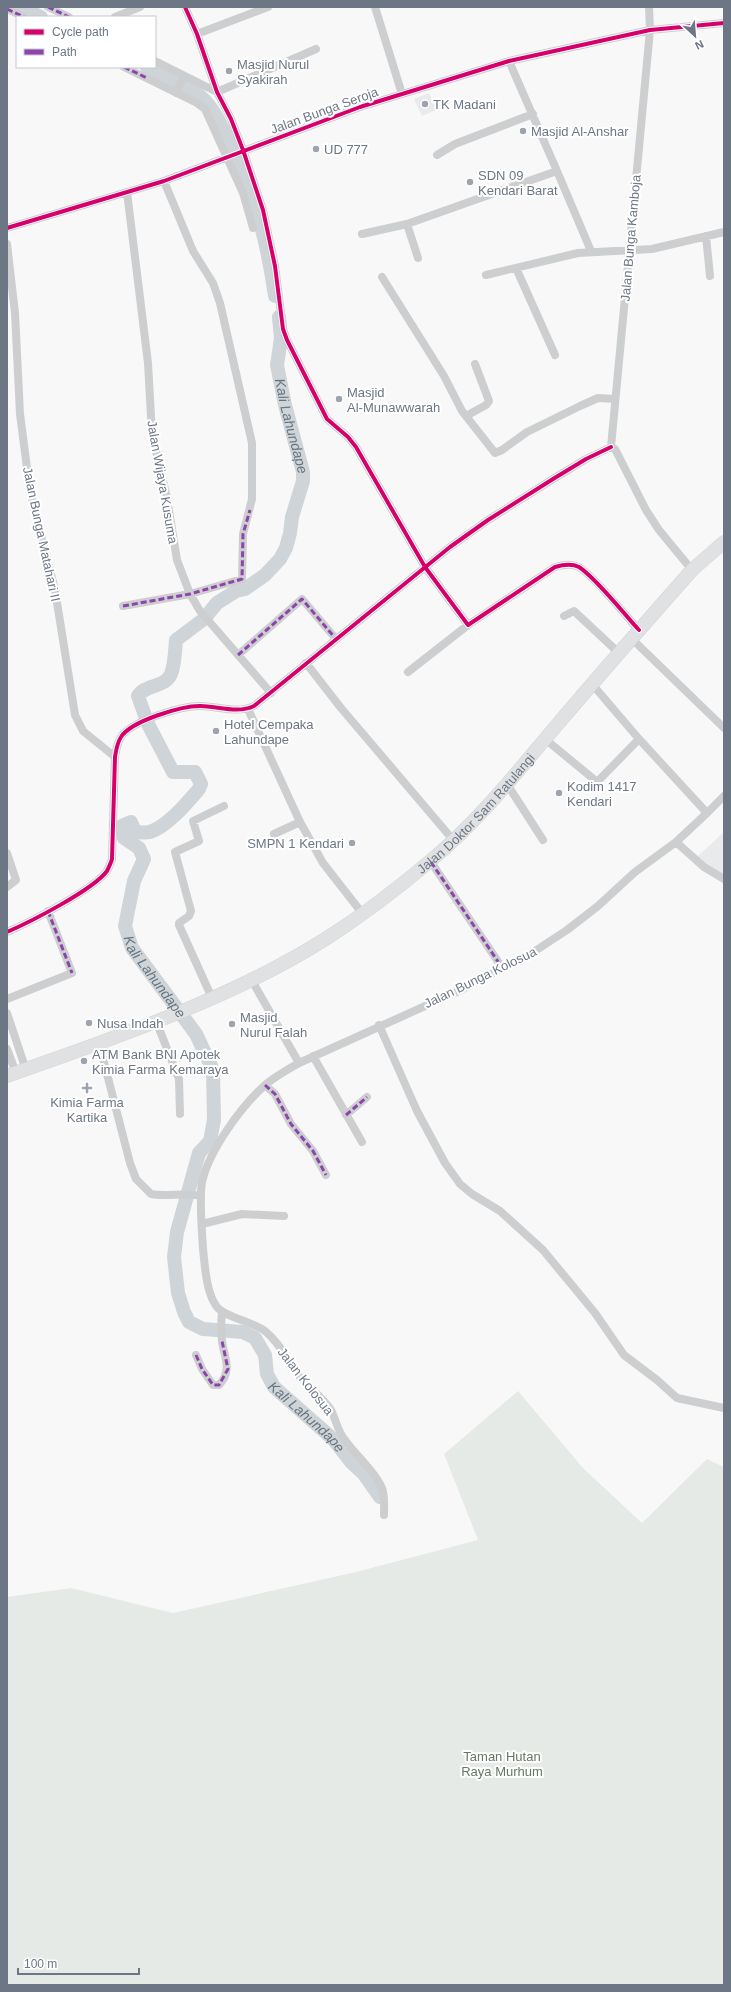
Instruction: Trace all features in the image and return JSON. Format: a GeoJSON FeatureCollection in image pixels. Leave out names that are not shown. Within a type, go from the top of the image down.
{"type":"FeatureCollection","features":[{"type":"Feature","properties":{"kind":"highway","name":"Jalan Doktor Sam Ratulangi"},"geometry":{"type":"LineString","coordinates":[[16,1073],[188,1009],[251,979],[327,938],[431,862],[454,841],[508,784],[592,684],[620,654],[635,634],[692,570],[724,542]]}},
{"type":"Feature","properties":{"kind":"street"},"geometry":{"type":"LineString","coordinates":[[48,7],[67,16]]}},
{"type":"Feature","properties":{"kind":"street"},"geometry":{"type":"LineString","coordinates":[[118,16],[140,7]]}},
{"type":"Feature","properties":{"kind":"street"},"geometry":{"type":"LineString","coordinates":[[185,7],[197,34],[216,92],[230,119],[263,210],[275,266],[283,329],[287,340],[327,419],[348,437],[356,447],[424,567],[468,625]]}},
{"type":"Feature","properties":{"kind":"street"},"geometry":{"type":"LineString","coordinates":[[197,34],[268,7]]}},
{"type":"Feature","properties":{"kind":"street"},"geometry":{"type":"LineString","coordinates":[[375,7],[402,94]]}},
{"type":"Feature","properties":{"kind":"street","name":"Jalan Bunga Kamboja"},"geometry":{"type":"LineString","coordinates":[[611,447],[628,252],[650,30],[649,7]]}},
{"type":"Feature","properties":{"kind":"street"},"geometry":{"type":"LineString","coordinates":[[7,9],[22,16]]}},
{"type":"Feature","properties":{"kind":"street","name":"Jalan Bunga Seroja"},"geometry":{"type":"LineString","coordinates":[[7,228],[164,180],[227,157],[241,150],[402,94],[509,61],[650,30],[724,23]]}},
{"type":"Feature","properties":{"kind":"street"},"geometry":{"type":"LineString","coordinates":[[156,62],[183,78],[216,92],[316,49]]}},
{"type":"Feature","properties":{"kind":"street"},"geometry":{"type":"LineString","coordinates":[[509,61],[533,114],[590,251]]}},
{"type":"Feature","properties":{"kind":"street"},"geometry":{"type":"LineString","coordinates":[[126,68],[197,103],[205,109],[243,193],[253,228]]}},
{"type":"Feature","properties":{"kind":"street"},"geometry":{"type":"LineString","coordinates":[[176,93],[183,78]]}},
{"type":"Feature","properties":{"kind":"street"},"geometry":{"type":"LineString","coordinates":[[205,87],[212,80]]}},
{"type":"Feature","properties":{"kind":"street"},"geometry":{"type":"LineString","coordinates":[[437,155],[455,144],[533,114]]}},
{"type":"Feature","properties":{"kind":"street"},"geometry":{"type":"LineString","coordinates":[[362,234],[407,224],[557,171]]}},
{"type":"Feature","properties":{"kind":"street"},"geometry":{"type":"LineString","coordinates":[[123,606],[190,594],[213,586],[238,581],[243,578],[243,534],[252,499],[252,443],[217,293],[193,251],[164,180]]}},
{"type":"Feature","properties":{"kind":"street","name":"Jalan Wijaya Kusuma"},"geometry":{"type":"LineString","coordinates":[[127,192],[148,363],[154,446],[167,498],[176,554],[190,594],[207,622],[271,693]]}},
{"type":"Feature","properties":{"kind":"street"},"geometry":{"type":"LineString","coordinates":[[407,224],[418,258]]}},
{"type":"Feature","properties":{"kind":"street"},"geometry":{"type":"LineString","coordinates":[[486,275],[590,251],[628,252],[662,247],[724,232]]}},
{"type":"Feature","properties":{"kind":"street"},"geometry":{"type":"LineString","coordinates":[[706,236],[710,276]]}},
{"type":"Feature","properties":{"kind":"street","name":"Jalan Bunga Matahari II"},"geometry":{"type":"LineString","coordinates":[[7,244],[15,313],[20,414],[30,490],[55,590],[74,715],[83,731],[115,757]]}},
{"type":"Feature","properties":{"kind":"street"},"geometry":{"type":"LineString","coordinates":[[516,268],[555,355]]}},
{"type":"Feature","properties":{"kind":"street"},"geometry":{"type":"LineString","coordinates":[[382,277],[441,371],[466,416],[490,448],[496,453],[527,432],[571,410],[598,398],[615,399]]}},
{"type":"Feature","properties":{"kind":"street"},"geometry":{"type":"LineString","coordinates":[[466,416],[486,405],[489,401],[475,364]]}},
{"type":"Feature","properties":{"kind":"street"},"geometry":{"type":"LineString","coordinates":[[7,932],[31,922],[91,884],[101,877],[109,866],[112,860],[113,844],[115,757],[121,736],[125,732],[166,712],[187,706],[248,709],[271,693],[424,567],[488,520],[586,459],[611,447],[615,449],[646,510],[659,530],[692,570]]}},
{"type":"Feature","properties":{"kind":"street"},"geometry":{"type":"LineString","coordinates":[[408,672],[468,625],[555,567],[569,565],[579,568],[599,586],[635,634],[724,728]]}},
{"type":"Feature","properties":{"kind":"street"},"geometry":{"type":"LineString","coordinates":[[238,655],[302,599],[336,639]]}},
{"type":"Feature","properties":{"kind":"street"},"geometry":{"type":"LineString","coordinates":[[564,616],[574,611],[620,654]]}},
{"type":"Feature","properties":{"kind":"street"},"geometry":{"type":"LineString","coordinates":[[306,663],[341,708],[454,841]]}},
{"type":"Feature","properties":{"kind":"street"},"geometry":{"type":"LineString","coordinates":[[592,684],[639,739],[707,813]]}},
{"type":"Feature","properties":{"kind":"street"},"geometry":{"type":"LineString","coordinates":[[248,709],[300,822],[322,862],[362,913]]}},
{"type":"Feature","properties":{"kind":"street"},"geometry":{"type":"LineString","coordinates":[[545,739],[596,780],[599,780],[639,739]]}},
{"type":"Feature","properties":{"kind":"street"},"geometry":{"type":"LineString","coordinates":[[508,784],[543,840]]}},
{"type":"Feature","properties":{"kind":"street","name":"Jalan Bunga Kolosua"},"geometry":{"type":"LineString","coordinates":[[222,1312],[216,1305],[209,1285],[204,1256],[201,1196],[204,1176],[218,1148],[243,1109],[265,1085],[299,1063],[313,1056],[503,969],[535,951],[567,930],[598,906],[635,872],[676,842],[724,796]]}},
{"type":"Feature","properties":{"kind":"street"},"geometry":{"type":"LineString","coordinates":[[212,998],[179,925],[179,923],[189,916],[191,911],[175,852],[199,840],[193,821],[224,806]]}},
{"type":"Feature","properties":{"kind":"street"},"geometry":{"type":"LineString","coordinates":[[274,834],[300,822]]}},
{"type":"Feature","properties":{"kind":"street"},"geometry":{"type":"LineString","coordinates":[[676,842],[704,867],[724,879]]}},
{"type":"Feature","properties":{"kind":"street"},"geometry":{"type":"LineString","coordinates":[[7,853],[16,880],[7,887]]}},
{"type":"Feature","properties":{"kind":"street"},"geometry":{"type":"LineString","coordinates":[[431,862],[503,969]]}},
{"type":"Feature","properties":{"kind":"street"},"geometry":{"type":"LineString","coordinates":[[7,1000],[72,973],[48,911]]}},
{"type":"Feature","properties":{"kind":"street"},"geometry":{"type":"LineString","coordinates":[[251,979],[299,1063]]}},
{"type":"Feature","properties":{"kind":"street"},"geometry":{"type":"LineString","coordinates":[[7,1013],[16,1073]]}},
{"type":"Feature","properties":{"kind":"street"},"geometry":{"type":"LineString","coordinates":[[156,1021],[179,1079],[180,1114]]}},
{"type":"Feature","properties":{"kind":"street"},"geometry":{"type":"LineString","coordinates":[[379,1025],[417,1111],[442,1158],[460,1184],[472,1194],[500,1212],[543,1250],[595,1313],[624,1355],[657,1380],[677,1398],[724,1408]]}},
{"type":"Feature","properties":{"kind":"street"},"geometry":{"type":"LineString","coordinates":[[99,1043],[122,1139],[136,1179],[151,1194],[163,1195],[183,1193],[201,1196]]}},
{"type":"Feature","properties":{"kind":"street"},"geometry":{"type":"LineString","coordinates":[[7,1049],[16,1073]]}},
{"type":"Feature","properties":{"kind":"street"},"geometry":{"type":"LineString","coordinates":[[313,1056],[362,1142]]}},
{"type":"Feature","properties":{"kind":"street"},"geometry":{"type":"LineString","coordinates":[[265,1085],[276,1094],[291,1124],[313,1151],[326,1175]]}},
{"type":"Feature","properties":{"kind":"street"},"geometry":{"type":"LineString","coordinates":[[346,1115],[367,1097]]}},
{"type":"Feature","properties":{"kind":"street"},"geometry":{"type":"LineString","coordinates":[[202,1224],[242,1214],[284,1216]]}},
{"type":"Feature","properties":{"kind":"street"},"geometry":{"type":"LineString","coordinates":[[196,1355],[207,1378],[214,1384],[219,1385],[228,1369],[222,1341],[222,1312]]}},
{"type":"Feature","properties":{"kind":"street","name":"Jalan Kolosua"},"geometry":{"type":"LineString","coordinates":[[222,1312],[242,1319],[265,1331],[281,1348],[303,1380],[323,1399],[331,1411],[344,1439],[379,1483],[384,1495],[384,1515]]}},
{"type":"Feature","properties":{"kind":"shaded area","name":"TK Madani"},"geometry":{"type":"Polygon","coordinates":[[[429,93],[436,110],[422,116],[414,99],[429,93]]]}},
{"type":"Feature","properties":{"kind":"shaded area"},"geometry":{"type":"Polygon","coordinates":[[[724,832],[724,877],[697,857],[724,832]]]}},
{"type":"Feature","properties":{"kind":"green space","name":"Taman Hutan Raya Murhum"},"geometry":{"type":"Polygon","coordinates":[[[518,1391],[583,1468],[642,1523],[707,1459],[724,1467],[724,1985],[7,1985],[7,1597],[71,1588],[173,1613],[356,1572],[478,1540],[444,1454],[518,1391]]]}},
{"type":"Feature","properties":{"kind":"waterway","name":"Kali Lahundape"},"geometry":{"type":"LineString","coordinates":[[20,7],[39,16]]}},
{"type":"Feature","properties":{"kind":"waterway","name":"Kali Lahundape"},"geometry":{"type":"LineString","coordinates":[[149,68],[194,91],[208,103],[217,117],[243,170],[257,211],[268,253],[275,296]]}},
{"type":"Feature","properties":{"kind":"waterway","name":"Kali Lahundape"},"geometry":{"type":"LineString","coordinates":[[279,317],[281,338],[277,365],[285,405],[303,472],[303,481],[292,517],[290,533],[286,548],[280,559],[265,575],[245,589],[236,591],[217,603],[204,619],[176,640],[175,657],[171,674],[164,682],[145,689],[138,696],[148,724],[173,772],[195,772],[201,784],[199,789],[183,807],[164,825],[157,829],[150,832],[135,832],[131,822],[122,826],[124,838],[139,848],[144,859],[134,881],[125,926],[132,948],[196,1034],[213,1070],[214,1120],[210,1141],[199,1153],[177,1232],[174,1257],[178,1293],[184,1312],[189,1322],[203,1329],[243,1332],[255,1338],[265,1355],[267,1374],[274,1387],[333,1439],[351,1462],[363,1473],[380,1497]]}},
{"type":"Feature","properties":{"kind":"marked path"},"geometry":{"type":"LineString","coordinates":[[48,7],[67,16]]}},
{"type":"Feature","properties":{"kind":"marked path"},"geometry":{"type":"LineString","coordinates":[[7,9],[22,16]]}},
{"type":"Feature","properties":{"kind":"marked path"},"geometry":{"type":"LineString","coordinates":[[126,68],[147,78]]}},
{"type":"Feature","properties":{"kind":"marked path"},"geometry":{"type":"LineString","coordinates":[[123,606],[190,594],[242,579],[243,534],[250,510]]}},
{"type":"Feature","properties":{"kind":"marked path"},"geometry":{"type":"LineString","coordinates":[[238,655],[302,599],[336,639]]}},
{"type":"Feature","properties":{"kind":"marked path"},"geometry":{"type":"LineString","coordinates":[[431,862],[503,969]]}},
{"type":"Feature","properties":{"kind":"marked path"},"geometry":{"type":"LineString","coordinates":[[48,911],[72,973]]}},
{"type":"Feature","properties":{"kind":"marked path"},"geometry":{"type":"LineString","coordinates":[[265,1085],[275,1094],[291,1124],[313,1151],[326,1175]]}},
{"type":"Feature","properties":{"kind":"marked path"},"geometry":{"type":"LineString","coordinates":[[346,1115],[367,1097]]}},
{"type":"Feature","properties":{"kind":"marked path"},"geometry":{"type":"LineString","coordinates":[[196,1355],[202,1369],[213,1385],[219,1385],[228,1369],[222,1341]]}},
{"type":"Feature","properties":{"kind":"cycle path"},"geometry":{"type":"LineString","coordinates":[[185,7],[197,34],[217,92],[231,119],[243,150],[263,210],[275,266],[283,329],[287,340],[327,419],[348,437],[356,447],[425,567],[468,625],[555,567],[573,565],[586,572],[639,630]]}},
{"type":"Feature","properties":{"kind":"cycle path"},"geometry":{"type":"LineString","coordinates":[[7,228],[164,181],[360,107],[509,61],[650,30],[724,23]]}},
{"type":"Feature","properties":{"kind":"cycle path"},"geometry":{"type":"LineString","coordinates":[[7,932],[75,896],[100,879],[107,871],[112,859],[115,757],[121,737],[126,731],[145,720],[181,709],[207,706],[234,710],[254,706],[450,547],[488,520],[553,479],[586,459],[611,447]]}},
{"type":"Feature","properties":{"kind":"place","name":"Masjid Nurul Syakirah"},"geometry":{"type":"Point","coordinates":[229,71]}},
{"type":"Feature","properties":{"kind":"place","name":"TK Madani"},"geometry":{"type":"Point","coordinates":[425,104]}},
{"type":"Feature","properties":{"kind":"place","name":"Masjid Al-Anshar"},"geometry":{"type":"Point","coordinates":[523,131]}},
{"type":"Feature","properties":{"kind":"place","name":"UD 777"},"geometry":{"type":"Point","coordinates":[316,149]}},
{"type":"Feature","properties":{"kind":"place","name":"SDN 09 Kendari Barat"},"geometry":{"type":"Point","coordinates":[470,182]}},
{"type":"Feature","properties":{"kind":"place","name":"Masjid Al-Munawwarah"},"geometry":{"type":"Point","coordinates":[339,399]}},
{"type":"Feature","properties":{"kind":"place","name":"Hotel Cempaka Lahundape"},"geometry":{"type":"Point","coordinates":[216,731]}},
{"type":"Feature","properties":{"kind":"place","name":"Kodim 1417 Kendari"},"geometry":{"type":"Point","coordinates":[559,793]}},
{"type":"Feature","properties":{"kind":"place","name":"SMPN 1 Kendari"},"geometry":{"type":"Point","coordinates":[352,843]}},
{"type":"Feature","properties":{"kind":"place","name":"Nusa Indah"},"geometry":{"type":"Point","coordinates":[89,1023]}},
{"type":"Feature","properties":{"kind":"place","name":"Masjid Nurul Falah"},"geometry":{"type":"Point","coordinates":[232,1024]}},
{"type":"Feature","properties":{"kind":"place","name":"ATM Bank BNI Apotek Kimia Farma Kemaraya"},"geometry":{"type":"Point","coordinates":[84,1061]}},
{"type":"Feature","properties":{"kind":"place","name":"Kimia Farma Kartika"},"geometry":{"type":"Point","coordinates":[87,1088]}}]}
